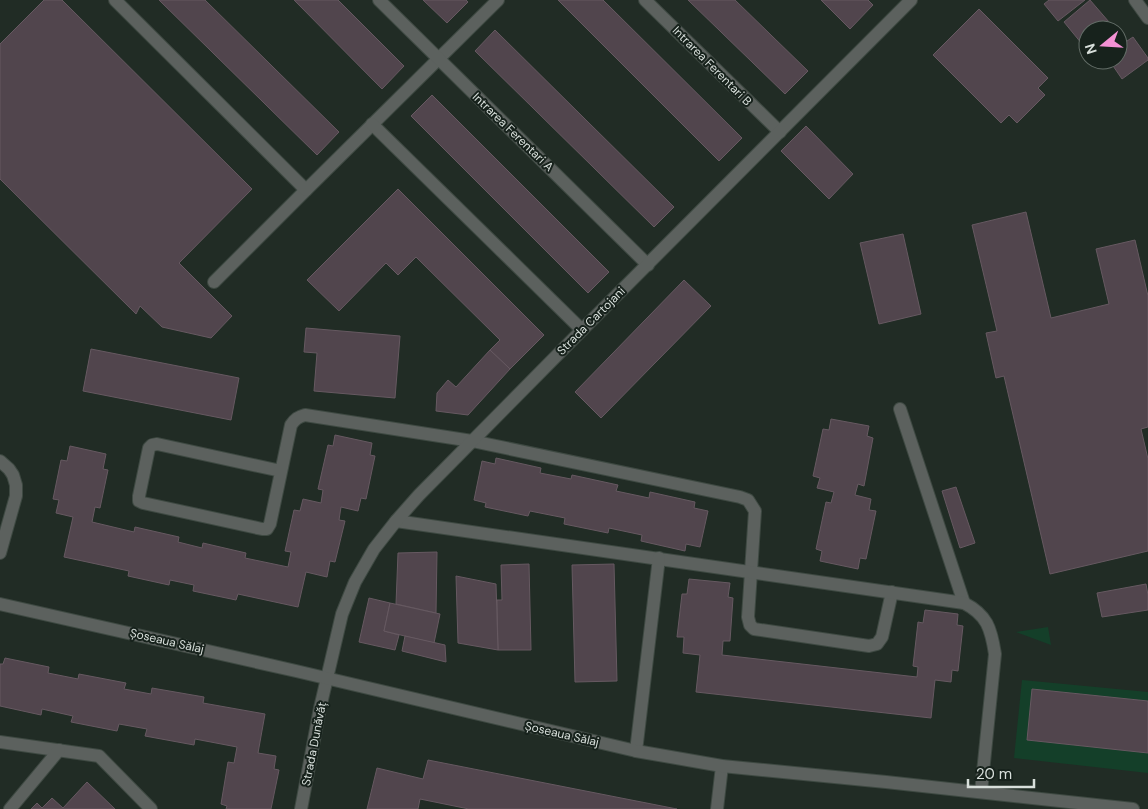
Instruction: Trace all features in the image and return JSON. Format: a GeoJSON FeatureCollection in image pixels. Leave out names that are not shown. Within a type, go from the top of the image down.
{"type":"FeatureCollection","features":[{"type":"Feature","properties":{"kind":"street"},"geometry":{"type":"LineString","coordinates":[[115,0],[306,190]]}},
{"type":"Feature","properties":{"kind":"street","name":"Intrarea Ferentari A"},"geometry":{"type":"LineString","coordinates":[[379,0],[648,265]]}},
{"type":"Feature","properties":{"kind":"street"},"geometry":{"type":"LineString","coordinates":[[214,282],[498,0]]}},
{"type":"Feature","properties":{"kind":"street","name":"Intrarea Ferentari B"},"geometry":{"type":"LineString","coordinates":[[645,0],[780,132]]}},
{"type":"Feature","properties":{"kind":"street","name":"Strada Cartojani"},"geometry":{"type":"LineString","coordinates":[[327,679],[342,614],[355,582],[374,549],[396,521],[472,441],[912,0]]}},
{"type":"Feature","properties":{"kind":"street"},"geometry":{"type":"LineString","coordinates":[[1135,0],[1148,18]]}},
{"type":"Feature","properties":{"kind":"street"},"geometry":{"type":"LineString","coordinates":[[372,124],[582,330]]}},
{"type":"Feature","properties":{"kind":"street"},"geometry":{"type":"LineString","coordinates":[[900,409],[964,602]]}},
{"type":"Feature","properties":{"kind":"street"},"geometry":{"type":"LineString","coordinates":[[281,471],[156,444],[149,448],[139,496],[143,503],[267,529],[270,524],[291,425],[294,420],[305,415],[472,441],[748,500],[755,511],[748,617],[750,625],[754,629],[868,646],[877,644],[882,637],[892,592]]}},
{"type":"Feature","properties":{"kind":"street"},"geometry":{"type":"LineString","coordinates":[[0,461],[13,475],[16,485],[16,496],[0,553]]}},
{"type":"Feature","properties":{"kind":"street"},"geometry":{"type":"LineString","coordinates":[[396,521],[964,602],[980,613],[986,621],[993,640],[995,654],[981,792]]}},
{"type":"Feature","properties":{"kind":"street"},"geometry":{"type":"LineString","coordinates":[[636,751],[659,558]]}},
{"type":"Feature","properties":{"kind":"street","name":"Șoseaua Sălaj"},"geometry":{"type":"LineString","coordinates":[[0,604],[277,666],[636,751],[722,766],[981,792],[1078,806],[1133,809]]}},
{"type":"Feature","properties":{"kind":"street","name":"Strada Dunăvăț"},"geometry":{"type":"LineString","coordinates":[[301,809],[327,679]]}},
{"type":"Feature","properties":{"kind":"street"},"geometry":{"type":"LineString","coordinates":[[0,742],[99,756],[151,809]]}},
{"type":"Feature","properties":{"kind":"street"},"geometry":{"type":"LineString","coordinates":[[10,809],[60,750]]}},
{"type":"Feature","properties":{"kind":"street"},"geometry":{"type":"LineString","coordinates":[[717,809],[722,766]]}},
{"type":"Feature","properties":{"kind":"green space"},"geometry":{"type":"Polygon","coordinates":[[[1048,627],[1051,645],[1016,632],[1048,627]]]}},
{"type":"Feature","properties":{"kind":"green space"},"geometry":{"type":"Polygon","coordinates":[[[1022,680],[1148,692],[1148,701],[1032,689],[1027,740],[1148,753],[1148,773],[1014,758],[1022,680]]]}},
{"type":"Feature","properties":{"kind":"building"},"geometry":{"type":"Polygon","coordinates":[[[44,0],[62,0],[252,189],[179,263],[232,316],[211,338],[162,327],[140,306],[136,314],[0,179],[0,44],[44,0]]]}},
{"type":"Feature","properties":{"kind":"building"},"geometry":{"type":"Polygon","coordinates":[[[159,0],[205,0],[339,132],[317,155],[159,0]]]}},
{"type":"Feature","properties":{"kind":"building"},"geometry":{"type":"Polygon","coordinates":[[[294,0],[338,0],[404,66],[382,89],[294,0]]]}},
{"type":"Feature","properties":{"kind":"building"},"geometry":{"type":"Polygon","coordinates":[[[423,0],[466,0],[468,2],[447,23],[423,0]]]}},
{"type":"Feature","properties":{"kind":"building"},"geometry":{"type":"Polygon","coordinates":[[[558,0],[603,0],[742,138],[719,161],[558,0]]]}},
{"type":"Feature","properties":{"kind":"building"},"geometry":{"type":"Polygon","coordinates":[[[688,0],[735,0],[808,71],[785,94],[688,0]]]}},
{"type":"Feature","properties":{"kind":"building"},"geometry":{"type":"Polygon","coordinates":[[[821,0],[868,0],[873,5],[850,29],[821,0]]]}},
{"type":"Feature","properties":{"kind":"building"},"geometry":{"type":"Polygon","coordinates":[[[1049,0],[1085,0],[1058,21],[1044,4],[1049,0]]]}},
{"type":"Feature","properties":{"kind":"building"},"geometry":{"type":"Polygon","coordinates":[[[1090,0],[1107,20],[1078,20],[1078,39],[1064,22],[1090,0]]]}},
{"type":"Feature","properties":{"kind":"building"},"geometry":{"type":"Polygon","coordinates":[[[979,9],[1048,78],[1038,88],[1045,95],[1017,123],[1009,115],[1001,123],[933,55],[979,9]]]}},
{"type":"Feature","properties":{"kind":"building"},"geometry":{"type":"Polygon","coordinates":[[[495,30],[674,207],[654,227],[475,51],[495,30]]]}},
{"type":"Feature","properties":{"kind":"building"},"geometry":{"type":"Polygon","coordinates":[[[1133,37],[1148,60],[1122,79],[1116,70],[1128,70],[1128,40],[1133,37]]]}},
{"type":"Feature","properties":{"kind":"building"},"geometry":{"type":"Polygon","coordinates":[[[432,95],[609,272],[588,293],[411,116],[432,95]]]}},
{"type":"Feature","properties":{"kind":"building"},"geometry":{"type":"Polygon","coordinates":[[[806,126],[853,174],[829,199],[781,151],[806,126]]]}},
{"type":"Feature","properties":{"kind":"building"},"geometry":{"type":"Polygon","coordinates":[[[398,189],[544,335],[510,369],[490,350],[500,340],[416,257],[398,275],[386,263],[339,311],[307,280],[398,189]]]}},
{"type":"Feature","properties":{"kind":"building"},"geometry":{"type":"Polygon","coordinates":[[[1026,212],[1051,318],[1109,304],[1096,249],[1135,240],[1148,296],[1148,427],[1141,429],[1148,459],[1148,551],[1050,574],[1004,376],[996,378],[986,333],[997,331],[972,225],[1026,212]]]}},
{"type":"Feature","properties":{"kind":"building"},"geometry":{"type":"Polygon","coordinates":[[[903,234],[921,314],[879,324],[860,243],[903,234]]]}},
{"type":"Feature","properties":{"kind":"building"},"geometry":{"type":"Polygon","coordinates":[[[684,280],[711,306],[601,418],[575,392],[684,280]]]}},
{"type":"Feature","properties":{"kind":"building"},"geometry":{"type":"Polygon","coordinates":[[[306,328],[400,336],[395,398],[314,391],[317,353],[304,352],[306,328]]]}},
{"type":"Feature","properties":{"kind":"building"},"geometry":{"type":"Polygon","coordinates":[[[91,349],[239,378],[231,420],[83,391],[91,349]]]}},
{"type":"Feature","properties":{"kind":"building"},"geometry":{"type":"Polygon","coordinates":[[[490,350],[510,369],[468,415],[436,411],[437,393],[448,380],[456,387],[490,350]]]}},
{"type":"Feature","properties":{"kind":"building"},"geometry":{"type":"Polygon","coordinates":[[[831,419],[869,426],[867,436],[873,438],[864,486],[858,484],[855,495],[871,499],[869,510],[876,511],[866,559],[860,558],[858,569],[820,561],[822,551],[816,549],[826,502],[831,503],[834,492],[817,488],[820,478],[813,476],[823,429],[829,430],[831,419]]]}},
{"type":"Feature","properties":{"kind":"building"},"geometry":{"type":"Polygon","coordinates":[[[335,435],[372,443],[370,455],[375,456],[366,499],[361,498],[358,511],[341,507],[339,520],[345,521],[335,562],[330,561],[327,577],[306,572],[298,607],[238,594],[236,600],[193,591],[194,585],[170,580],[169,585],[128,576],[129,571],[64,557],[73,517],[56,513],[59,500],[53,499],[61,460],[67,461],[70,446],[106,454],[103,469],[108,470],[100,508],[95,507],[92,522],[134,532],[135,527],[179,537],[178,542],[202,548],[203,543],[246,553],[245,558],[288,567],[291,552],[285,551],[294,510],[300,511],[303,499],[321,503],[323,490],[318,489],[328,445],[333,446],[335,435]]]}},
{"type":"Feature","properties":{"kind":"building"},"geometry":{"type":"Polygon","coordinates":[[[496,458],[541,468],[540,473],[571,479],[572,475],[618,485],[616,491],[649,498],[650,492],[695,502],[694,508],[708,511],[700,547],[686,544],[685,551],[641,541],[642,535],[609,528],[608,533],[564,524],[565,518],[530,511],[528,516],[485,507],[486,503],[474,500],[482,461],[495,464],[496,458]]]}},
{"type":"Feature","properties":{"kind":"building"},"geometry":{"type":"Polygon","coordinates":[[[956,487],[975,543],[960,548],[942,491],[956,487]]]}},
{"type":"Feature","properties":{"kind":"building"},"geometry":{"type":"Polygon","coordinates":[[[437,552],[436,613],[396,604],[398,553],[437,552]]]}},
{"type":"Feature","properties":{"kind":"building"},"geometry":{"type":"Polygon","coordinates":[[[529,564],[531,650],[498,650],[497,600],[502,600],[501,565],[529,564]]]}},
{"type":"Feature","properties":{"kind":"building"},"geometry":{"type":"Polygon","coordinates":[[[614,564],[617,681],[575,682],[572,565],[614,564]]]}},
{"type":"Feature","properties":{"kind":"building"},"geometry":{"type":"Polygon","coordinates":[[[456,576],[496,584],[498,650],[458,643],[456,576]]]}},
{"type":"Feature","properties":{"kind":"building"},"geometry":{"type":"Polygon","coordinates":[[[689,579],[730,583],[728,597],[733,598],[730,641],[723,641],[722,655],[917,677],[918,667],[913,666],[918,622],[923,623],[925,610],[958,614],[957,625],[963,626],[958,671],[952,670],[951,682],[935,680],[931,718],[696,692],[700,655],[683,653],[684,637],[677,637],[682,594],[687,594],[689,579]]]}},
{"type":"Feature","properties":{"kind":"building"},"geometry":{"type":"Polygon","coordinates":[[[1146,584],[1148,610],[1102,617],[1097,593],[1146,584]]]}},
{"type":"Feature","properties":{"kind":"building"},"geometry":{"type":"Polygon","coordinates":[[[369,598],[390,603],[384,631],[399,635],[395,650],[359,642],[369,598]]]}},
{"type":"Feature","properties":{"kind":"building"},"geometry":{"type":"Polygon","coordinates":[[[390,603],[440,614],[434,643],[384,631],[390,603]]]}},
{"type":"Feature","properties":{"kind":"building"},"geometry":{"type":"Polygon","coordinates":[[[405,636],[445,645],[446,662],[402,651],[405,636]]]}},
{"type":"Feature","properties":{"kind":"building"},"geometry":{"type":"Polygon","coordinates":[[[5,658],[49,667],[48,673],[78,679],[79,674],[126,683],[124,689],[151,694],[152,688],[204,697],[203,703],[265,714],[258,753],[276,756],[274,769],[279,770],[271,809],[226,809],[227,806],[221,804],[228,762],[234,763],[237,747],[195,739],[194,745],[145,736],[147,729],[119,724],[117,731],[71,722],[73,716],[42,709],[41,715],[0,706],[0,664],[3,664],[5,658]]]}},
{"type":"Feature","properties":{"kind":"building"},"geometry":{"type":"Polygon","coordinates":[[[1032,689],[1148,701],[1148,753],[1027,740],[1032,689]]]}},
{"type":"Feature","properties":{"kind":"building"},"geometry":{"type":"Polygon","coordinates":[[[428,760],[677,809],[469,809],[420,799],[418,809],[367,809],[377,768],[423,779],[428,760]]]}},
{"type":"Feature","properties":{"kind":"building"},"geometry":{"type":"Polygon","coordinates":[[[87,782],[115,809],[31,809],[37,803],[42,808],[52,798],[63,808],[87,782]]]}}]}
